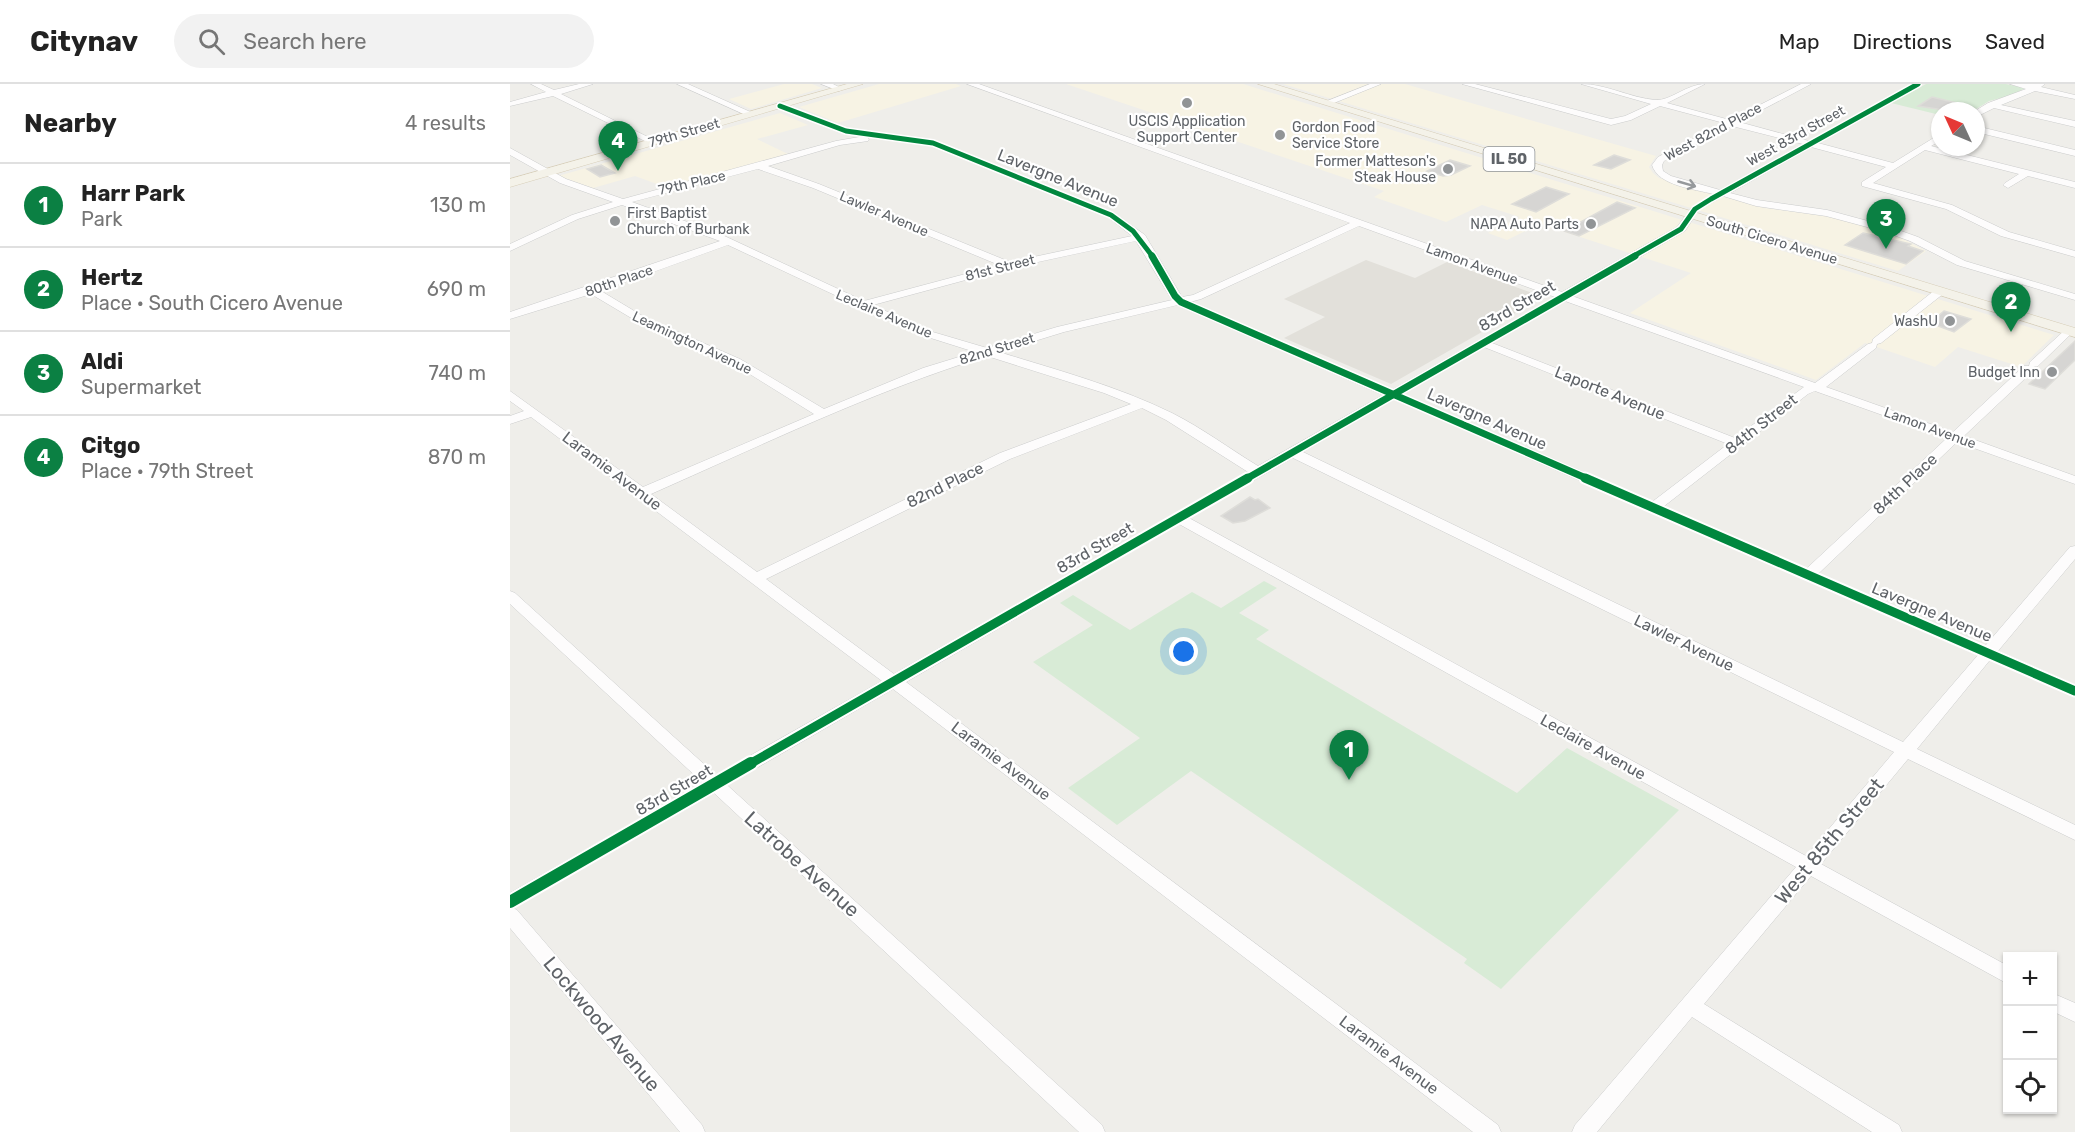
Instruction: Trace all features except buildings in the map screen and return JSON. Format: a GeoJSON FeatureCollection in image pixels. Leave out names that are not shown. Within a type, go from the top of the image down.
{"type":"FeatureCollection","features":[{"type":"Feature","properties":{"kind":"main road","name":"79th Street"},"geometry":{"type":"LineString","coordinates":[[510,183],[858,84]]}},
{"type":"Feature","properties":{"kind":"main road","name":"South Cicero Avenue"},"geometry":{"type":"LineString","coordinates":[[1263,84],[2072,332]]}},
{"type":"Feature","properties":{"kind":"street"},"geometry":{"type":"LineString","coordinates":[[535,84],[654,142]]}},
{"type":"Feature","properties":{"kind":"street"},"geometry":{"type":"LineString","coordinates":[[510,104],[589,84]]}},
{"type":"Feature","properties":{"kind":"street"},"geometry":{"type":"LineString","coordinates":[[681,84],[751,114]]}},
{"type":"Feature","properties":{"kind":"street"},"geometry":{"type":"LineString","coordinates":[[825,84],[839,89]]}},
{"type":"Feature","properties":{"kind":"street","name":"Lamon Avenue"},"geometry":{"type":"LineString","coordinates":[[971,84],[2075,480]]}},
{"type":"Feature","properties":{"kind":"street"},"geometry":{"type":"LineString","coordinates":[[1326,103],[1377,84]]}},
{"type":"Feature","properties":{"kind":"street"},"geometry":{"type":"LineString","coordinates":[[1466,84],[1611,122],[1628,118],[1701,84]]}},
{"type":"Feature","properties":{"kind":"street"},"geometry":{"type":"LineString","coordinates":[[1585,84],[1894,166]]}},
{"type":"Feature","properties":{"kind":"street","name":"West 82nd Place"},"geometry":{"type":"LineString","coordinates":[[1720,193],[1662,175],[1658,162],[1807,84]]}},
{"type":"Feature","properties":{"kind":"street","name":"West 83rd Street"},"geometry":{"type":"LineString","coordinates":[[1690,215],[1695,209],[1720,193],[1918,84]]}},
{"type":"Feature","properties":{"kind":"street"},"geometry":{"type":"LineString","coordinates":[[2014,84],[2038,86],[2075,97]]}},
{"type":"Feature","properties":{"kind":"street"},"geometry":{"type":"LineString","coordinates":[[1985,109],[2020,96],[2038,86]]}},
{"type":"Feature","properties":{"kind":"street"},"geometry":{"type":"LineString","coordinates":[[1991,105],[2075,124]]}},
{"type":"Feature","properties":{"kind":"street","name":"Lavergne Avenue"},"geometry":{"type":"LineString","coordinates":[[780,106],[833,127],[880,137],[909,138],[933,143],[1111,215],[1133,228],[1141,237],[1175,296],[1181,302],[2075,691]]}},
{"type":"Feature","properties":{"kind":"street"},"geometry":{"type":"LineString","coordinates":[[1985,131],[2075,153]]}},
{"type":"Feature","properties":{"kind":"street","name":"79th Place"},"geometry":{"type":"LineString","coordinates":[[510,248],[575,217],[673,186],[758,166],[839,143],[880,137]]}},
{"type":"Feature","properties":{"kind":"street"},"geometry":{"type":"LineString","coordinates":[[1931,143],[1865,184],[1949,207],[2005,234],[2075,254]]}},
{"type":"Feature","properties":{"kind":"street"},"geometry":{"type":"LineString","coordinates":[[1924,147],[2075,185]]}},
{"type":"Feature","properties":{"kind":"street","name":"Leclaire Avenue"},"geometry":{"type":"LineString","coordinates":[[510,151],[563,181],[677,220],[922,332],[1108,390],[1142,404],[1179,422],[1258,472]]}},
{"type":"Feature","properties":{"kind":"street","name":"Lawler Avenue"},"geometry":{"type":"LineString","coordinates":[[758,166],[816,186],[1009,265]]}},
{"type":"Feature","properties":{"kind":"street"},"geometry":{"type":"LineString","coordinates":[[2008,186],[2026,173]]}},
{"type":"Feature","properties":{"kind":"street"},"geometry":{"type":"LineString","coordinates":[[1720,193],[1771,207],[1841,216],[1886,229],[1914,239],[1977,269],[2075,297]]}},
{"type":"Feature","properties":{"kind":"street","name":"83rd Street"},"geometry":{"type":"LineString","coordinates":[[510,902],[1681,229],[1687,223],[1690,215]]}},
{"type":"Feature","properties":{"kind":"street","name":"82nd Street"},"geometry":{"type":"LineString","coordinates":[[641,493],[909,378],[983,352],[1061,329],[1197,297],[1358,223]]}},
{"type":"Feature","properties":{"kind":"street","name":"81st Street"},"geometry":{"type":"LineString","coordinates":[[860,305],[1009,265],[1141,237]]}},
{"type":"Feature","properties":{"kind":"street","name":"80th Place"},"geometry":{"type":"LineString","coordinates":[[510,316],[728,242]]}},
{"type":"Feature","properties":{"kind":"street","name":"Leamington Avenue"},"geometry":{"type":"LineString","coordinates":[[592,290],[642,320],[736,361],[823,414]]}},
{"type":"Feature","properties":{"kind":"street","name":"84th Street"},"geometry":{"type":"LineString","coordinates":[[1653,508],[1804,391],[1822,384],[1939,291]]}},
{"type":"Feature","properties":{"kind":"street","name":"84th Place"},"geometry":{"type":"LineString","coordinates":[[1808,575],[2031,367],[2072,332]]}},
{"type":"Feature","properties":{"kind":"street","name":"Laporte Avenue"},"geometry":{"type":"LineString","coordinates":[[1483,343],[1737,443]]}},
{"type":"Feature","properties":{"kind":"street","name":"Laramie Avenue"},"geometry":{"type":"LineString","coordinates":[[510,395],[1104,838],[1490,1132]]}},
{"type":"Feature","properties":{"kind":"street","name":"82nd Place"},"geometry":{"type":"LineString","coordinates":[[754,579],[1005,456],[1142,404]]}},
{"type":"Feature","properties":{"kind":"street"},"geometry":{"type":"LineString","coordinates":[[510,420],[532,412]]}},
{"type":"Feature","properties":{"kind":"street","name":"Lawler Avenue"},"geometry":{"type":"LineString","coordinates":[[1292,452],[2075,833]]}},
{"type":"Feature","properties":{"kind":"street","name":"Leclaire Avenue"},"geometry":{"type":"LineString","coordinates":[[1178,518],[2003,974]]}},
{"type":"Feature","properties":{"kind":"street","name":"West 85th Street"},"geometry":{"type":"LineString","coordinates":[[1583,1132],[2075,550]]}},
{"type":"Feature","properties":{"kind":"street","name":"Latrobe Avenue"},"geometry":{"type":"LineString","coordinates":[[510,596],[1094,1132]]}},
{"type":"Feature","properties":{"kind":"street","name":"Lockwood Avenue"},"geometry":{"type":"LineString","coordinates":[[510,915],[694,1132]]}},
{"type":"Feature","properties":{"kind":"street"},"geometry":{"type":"LineString","coordinates":[[2057,1004],[2075,1013]]}},
{"type":"Feature","properties":{"kind":"street"},"geometry":{"type":"LineString","coordinates":[[1691,1005],[1891,1132]]}},
{"type":"Feature","properties":{"kind":"shaded area"},"geometry":{"type":"Polygon","coordinates":[[[784,84],[812,84],[822,88],[751,109],[729,99],[784,84]]]}},
{"type":"Feature","properties":{"kind":"shaded area"},"geometry":{"type":"Polygon","coordinates":[[[879,84],[956,84],[961,86],[838,123],[799,107],[879,84]]]}},
{"type":"Feature","properties":{"kind":"shaded area"},"geometry":{"type":"Polygon","coordinates":[[[1066,84],[1243,84],[2054,335],[2021,367],[1958,347],[1935,367],[1865,343],[1816,380],[1630,313],[1691,273],[1540,224],[1507,240],[1488,233],[1520,217],[1482,205],[1446,222],[1374,197],[1384,191],[1066,84]]]}},
{"type":"Feature","properties":{"kind":"shaded area"},"geometry":{"type":"Polygon","coordinates":[[[1283,84],[1405,84],[1656,156],[1649,167],[1659,178],[1764,208],[1832,217],[1892,233],[1926,251],[1898,271],[1283,84]]]}},
{"type":"Feature","properties":{"kind":"shaded area"},"geometry":{"type":"Polygon","coordinates":[[[780,113],[808,125],[757,139],[790,155],[724,174],[665,187],[635,176],[593,188],[558,176],[780,113]]]}},
{"type":"Feature","properties":{"kind":"shaded area"},"geometry":{"type":"Polygon","coordinates":[[[1366,260],[1415,278],[1447,262],[1543,297],[1391,384],[1284,338],[1325,317],[1284,299],[1366,260]]]}},
{"type":"Feature","properties":{"kind":"green space"},"geometry":{"type":"Polygon","coordinates":[[[1926,84],[2006,84],[2025,88],[2013,95],[1985,104],[1931,102],[1931,113],[1891,103],[1926,84]]]}},
{"type":"Feature","properties":{"kind":"green space"},"geometry":{"type":"Polygon","coordinates":[[[1264,581],[1277,588],[1239,613],[1269,630],[1256,639],[1517,793],[1567,748],[1679,810],[1501,989],[1464,963],[1467,959],[1191,771],[1117,825],[1068,788],[1140,738],[1033,662],[1093,625],[1060,603],[1073,595],[1130,630],[1192,592],[1221,608],[1264,581]]]}},
{"type":"Feature","properties":{"kind":"cycle path"},"geometry":{"type":"LineString","coordinates":[[510,902],[1681,229],[1695,209],[1711,199],[1918,84]]}},
{"type":"Feature","properties":{"kind":"cycle path"},"geometry":{"type":"LineString","coordinates":[[780,106],[846,131],[933,143],[1111,215],[1141,240],[1181,302],[2075,691]]}},
{"type":"Feature","properties":{"kind":"place","name":"USCIS Application Support Center"},"geometry":{"type":"Point","coordinates":[1187,103]}},
{"type":"Feature","properties":{"kind":"place","name":"Gordon Food Service Store"},"geometry":{"type":"Point","coordinates":[1280,135]}},
{"type":"Feature","properties":{"kind":"place","name":"Former Matteson's Steak House"},"geometry":{"type":"Point","coordinates":[1448,169]}},
{"type":"Feature","properties":{"kind":"place","name":"Citgo"},"geometry":{"type":"Point","coordinates":[618,171]}},
{"type":"Feature","properties":{"kind":"place","name":"First Baptist Church of Burbank"},"geometry":{"type":"Point","coordinates":[615,221]}},
{"type":"Feature","properties":{"kind":"place","name":"NAPA Auto Parts"},"geometry":{"type":"Point","coordinates":[1591,224]}},
{"type":"Feature","properties":{"kind":"place","name":"Aldi"},"geometry":{"type":"Point","coordinates":[1886,249]}},
{"type":"Feature","properties":{"kind":"place","name":"WashU"},"geometry":{"type":"Point","coordinates":[1950,321]}},
{"type":"Feature","properties":{"kind":"place","name":"Hertz"},"geometry":{"type":"Point","coordinates":[2011,332]}},
{"type":"Feature","properties":{"kind":"place","name":"Budget Inn"},"geometry":{"type":"Point","coordinates":[2052,372]}},
{"type":"Feature","properties":{"kind":"place","name":"Harr Park"},"geometry":{"type":"Point","coordinates":[1349,780]}}]}
